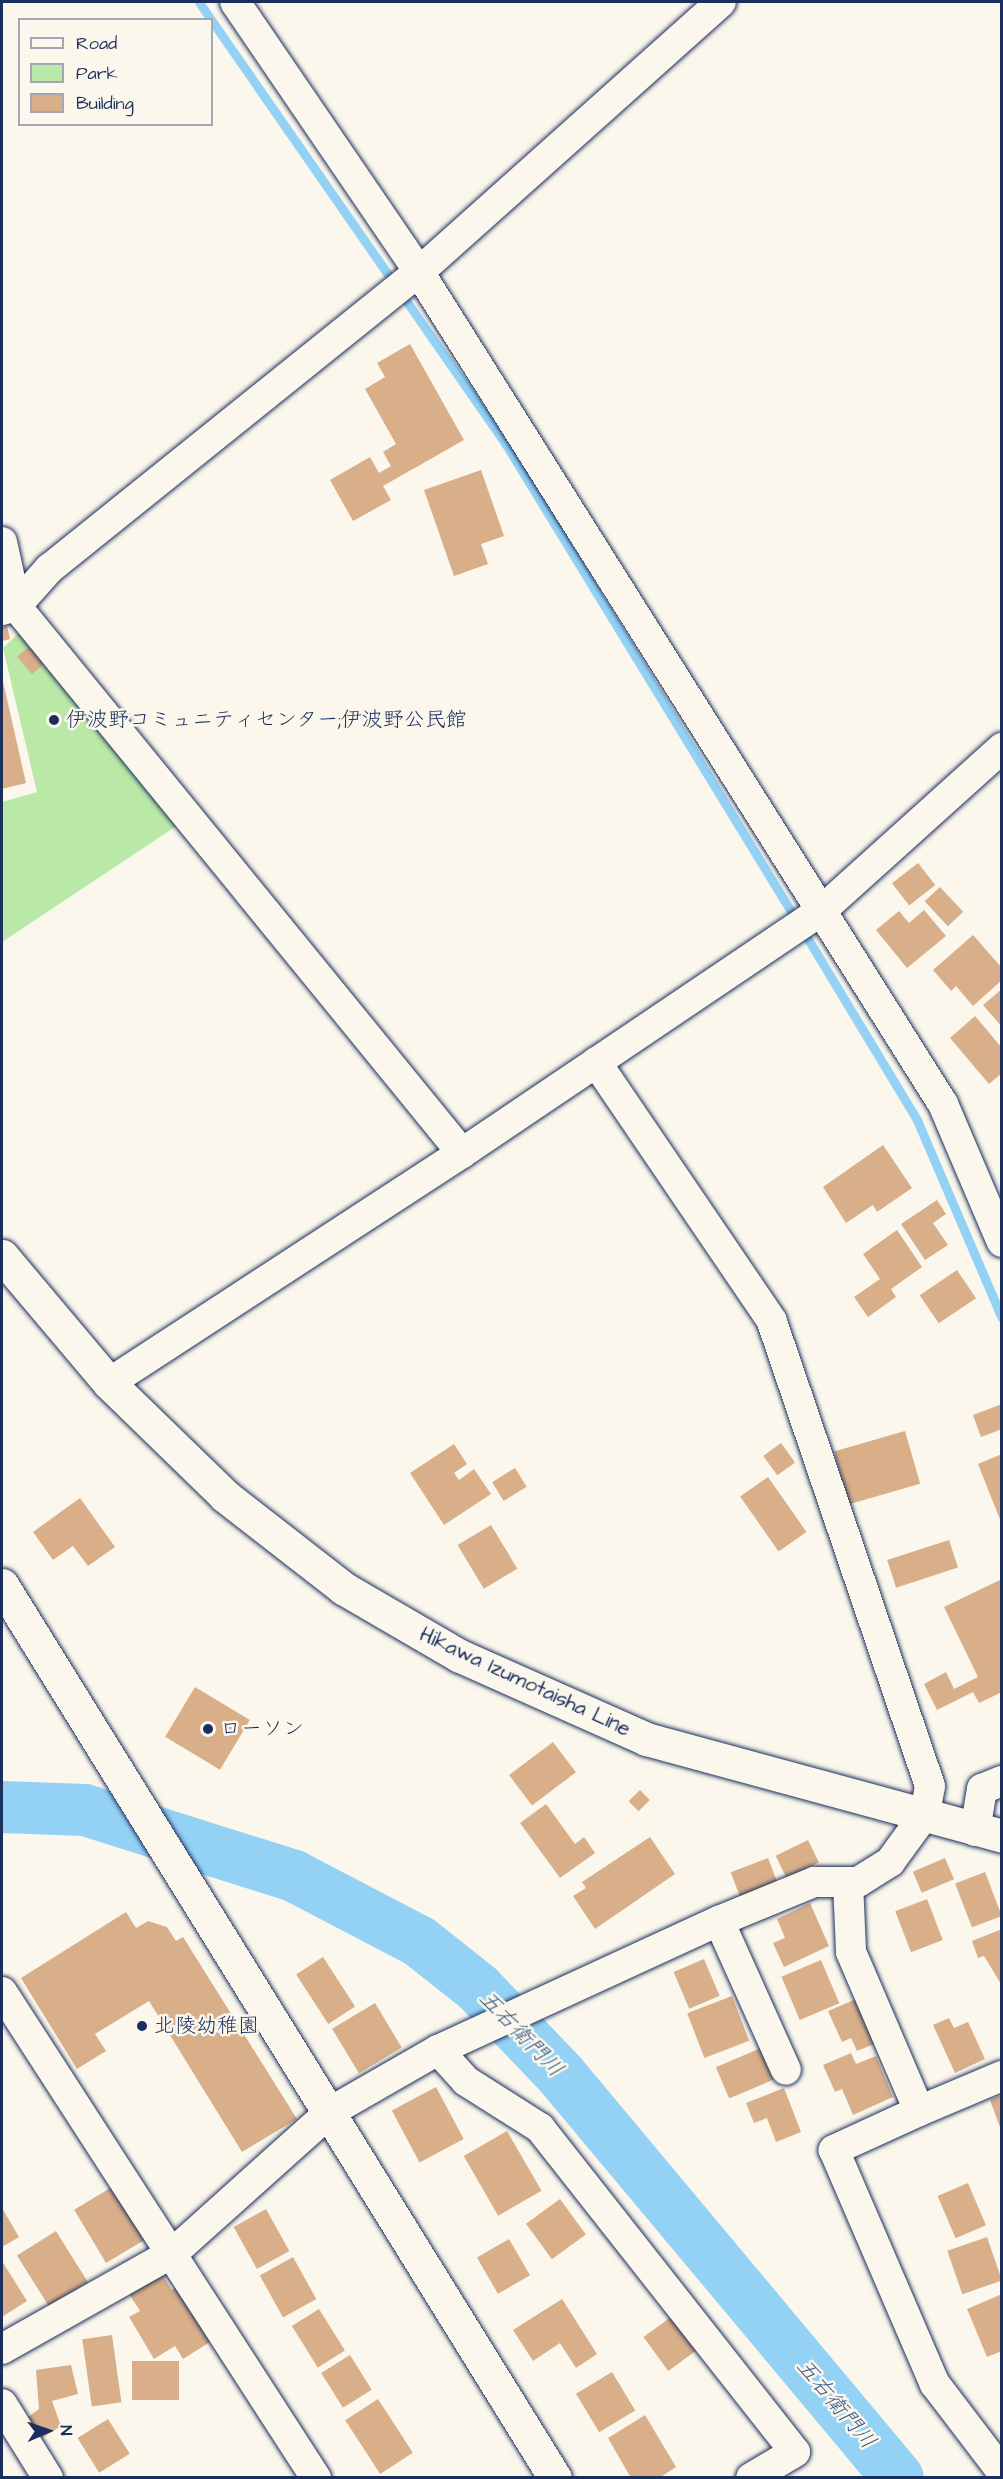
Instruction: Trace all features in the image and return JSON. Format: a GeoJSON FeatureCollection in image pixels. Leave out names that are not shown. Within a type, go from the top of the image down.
{"type":"FeatureCollection","features":[{"type":"Feature","properties":{"kind":"main road","name":"Hikawa Izumotaisha Line"},"geometry":{"type":"LineString","coordinates":[[2,1256],[109,1383],[225,1496],[334,1581],[460,1656],[646,1739],[988,1833]]}},
{"type":"Feature","properties":{"kind":"main road"},"geometry":{"type":"LineString","coordinates":[[2,1585],[555,2478]]}},
{"type":"Feature","properties":{"kind":"street"},"geometry":{"type":"LineString","coordinates":[[235,2],[419,272],[943,1104],[1002,1242]]}},
{"type":"Feature","properties":{"kind":"street"},"geometry":{"type":"LineString","coordinates":[[9,608],[49,569],[419,272],[721,2]]}},
{"type":"Feature","properties":{"kind":"street"},"geometry":{"type":"LineString","coordinates":[[2,542],[9,608],[462,1153]]}},
{"type":"Feature","properties":{"kind":"street"},"geometry":{"type":"LineString","coordinates":[[109,1383],[462,1153],[821,911],[1002,748]]}},
{"type":"Feature","properties":{"kind":"street"},"geometry":{"type":"LineString","coordinates":[[2,2349],[174,2252],[330,2112],[438,2050],[719,1921],[814,1882],[858,1882],[890,1862],[925,1814],[930,1786],[772,1321],[596,1062]]}},
{"type":"Feature","properties":{"kind":"street"},"geometry":{"type":"LineString","coordinates":[[988,1833],[982,1790],[1002,1781]]}},
{"type":"Feature","properties":{"kind":"street"},"geometry":{"type":"LineString","coordinates":[[848,1882],[851,1952],[919,2111]]}},
{"type":"Feature","properties":{"kind":"street"},"geometry":{"type":"LineString","coordinates":[[719,1921],[786,2070]]}},
{"type":"Feature","properties":{"kind":"street"},"geometry":{"type":"LineString","coordinates":[[2,1992],[174,2252],[316,2478]]}},
{"type":"Feature","properties":{"kind":"street"},"geometry":{"type":"LineString","coordinates":[[438,2050],[466,2081],[540,2128],[795,2452],[752,2478]]}},
{"type":"Feature","properties":{"kind":"street"},"geometry":{"type":"LineString","coordinates":[[1002,2076],[834,2150],[935,2384],[1002,2472]]}},
{"type":"Feature","properties":{"kind":"street"},"geometry":{"type":"LineString","coordinates":[[2,2404],[48,2478]]}},
{"type":"Feature","properties":{"kind":"green space","name":"伊波野コミュニティセンター;伊波野公民館"},"geometry":{"type":"Polygon","coordinates":[[[26,626],[181,823],[2,942],[2,802],[37,792],[3,648],[26,626]]]}},
{"type":"Feature","properties":{"kind":"building"},"geometry":{"type":"Polygon","coordinates":[[[410,344],[464,440],[383,486],[391,500],[353,521],[330,480],[370,457],[379,473],[391,466],[383,452],[396,444],[365,389],[385,377],[377,363],[410,344]]]}},
{"type":"Feature","properties":{"kind":"building"},"geometry":{"type":"Polygon","coordinates":[[[481,470],[504,536],[481,544],[488,564],[454,576],[424,490],[481,470]]]}},
{"type":"Feature","properties":{"kind":"building"},"geometry":{"type":"Polygon","coordinates":[[[7,626],[10,639],[2,641],[2,627],[7,626]]]}},
{"type":"Feature","properties":{"kind":"building"},"geometry":{"type":"Polygon","coordinates":[[[31,645],[46,663],[32,674],[17,657],[31,645]]]}},
{"type":"Feature","properties":{"kind":"building"},"geometry":{"type":"Polygon","coordinates":[[[2,677],[26,783],[2,789],[2,677]]]}},
{"type":"Feature","properties":{"kind":"building"},"geometry":{"type":"Polygon","coordinates":[[[918,863],[935,885],[909,905],[892,883],[918,863]]]}},
{"type":"Feature","properties":{"kind":"building"},"geometry":{"type":"Polygon","coordinates":[[[940,887],[963,912],[948,926],[925,901],[940,887]]]}},
{"type":"Feature","properties":{"kind":"building"},"geometry":{"type":"Polygon","coordinates":[[[924,910],[946,936],[907,968],[876,930],[899,911],[909,923],[924,910]]]}},
{"type":"Feature","properties":{"kind":"building"},"geometry":{"type":"Polygon","coordinates":[[[973,935],[1002,968],[1002,980],[973,1006],[956,986],[951,991],[933,970],[973,935]]]}},
{"type":"Feature","properties":{"kind":"building"},"geometry":{"type":"Polygon","coordinates":[[[1002,989],[1002,1027],[983,1005],[1002,989]]]}},
{"type":"Feature","properties":{"kind":"building"},"geometry":{"type":"Polygon","coordinates":[[[975,1016],[1002,1048],[1002,1073],[989,1084],[950,1038],[975,1016]]]}},
{"type":"Feature","properties":{"kind":"building"},"geometry":{"type":"Polygon","coordinates":[[[883,1145],[912,1188],[877,1212],[873,1205],[846,1223],[823,1187],[883,1145]]]}},
{"type":"Feature","properties":{"kind":"building"},"geometry":{"type":"Polygon","coordinates":[[[937,1200],[946,1214],[933,1223],[948,1245],[925,1260],[901,1224],[937,1200]]]}},
{"type":"Feature","properties":{"kind":"building"},"geometry":{"type":"Polygon","coordinates":[[[897,1230],[922,1267],[891,1289],[896,1297],[868,1317],[854,1297],[880,1279],[863,1254],[897,1230]]]}},
{"type":"Feature","properties":{"kind":"building"},"geometry":{"type":"Polygon","coordinates":[[[957,1270],[976,1298],[939,1323],[920,1295],[957,1270]]]}},
{"type":"Feature","properties":{"kind":"building"},"geometry":{"type":"Polygon","coordinates":[[[1002,1404],[1002,1429],[981,1437],[973,1415],[1002,1404]]]}},
{"type":"Feature","properties":{"kind":"building"},"geometry":{"type":"Polygon","coordinates":[[[905,1431],[920,1484],[849,1504],[834,1451],[905,1431]]]}},
{"type":"Feature","properties":{"kind":"building"},"geometry":{"type":"Polygon","coordinates":[[[781,1443],[795,1462],[777,1475],[763,1456],[781,1443]]]}},
{"type":"Feature","properties":{"kind":"building"},"geometry":{"type":"Polygon","coordinates":[[[454,1444],[467,1464],[454,1473],[459,1480],[474,1469],[491,1494],[444,1525],[410,1473],[454,1444]]]}},
{"type":"Feature","properties":{"kind":"building"},"geometry":{"type":"Polygon","coordinates":[[[1002,1454],[1002,1521],[1001,1522],[978,1464],[1002,1454]]]}},
{"type":"Feature","properties":{"kind":"building"},"geometry":{"type":"Polygon","coordinates":[[[515,1468],[527,1487],[504,1501],[492,1482],[515,1468]]]}},
{"type":"Feature","properties":{"kind":"building"},"geometry":{"type":"Polygon","coordinates":[[[768,1477],[806,1532],[779,1551],[740,1497],[768,1477]]]}},
{"type":"Feature","properties":{"kind":"building"},"geometry":{"type":"Polygon","coordinates":[[[80,1498],[115,1547],[88,1566],[73,1546],[53,1560],[33,1532],[80,1498]]]}},
{"type":"Feature","properties":{"kind":"building"},"geometry":{"type":"Polygon","coordinates":[[[491,1525],[517,1569],[484,1589],[458,1545],[491,1525]]]}},
{"type":"Feature","properties":{"kind":"building"},"geometry":{"type":"Polygon","coordinates":[[[949,1540],[958,1568],[896,1588],[887,1560],[949,1540]]]}},
{"type":"Feature","properties":{"kind":"building"},"geometry":{"type":"Polygon","coordinates":[[[1002,1579],[1002,1692],[979,1703],[973,1692],[937,1710],[924,1684],[946,1672],[954,1689],[978,1677],[944,1607],[1002,1579]]]}},
{"type":"Feature","properties":{"kind":"building","name":"ローソン"},"geometry":{"type":"Polygon","coordinates":[[[195,1687],[250,1720],[220,1770],[165,1737],[195,1687]]]}},
{"type":"Feature","properties":{"kind":"building"},"geometry":{"type":"Polygon","coordinates":[[[553,1742],[576,1772],[532,1805],[509,1775],[553,1742]]]}},
{"type":"Feature","properties":{"kind":"building"},"geometry":{"type":"Polygon","coordinates":[[[640,1790],[650,1800],[639,1811],[629,1801],[640,1790]]]}},
{"type":"Feature","properties":{"kind":"building"},"geometry":{"type":"Polygon","coordinates":[[[546,1804],[575,1844],[584,1837],[595,1853],[560,1878],[520,1823],[546,1804]]]}},
{"type":"Feature","properties":{"kind":"building"},"geometry":{"type":"Polygon","coordinates":[[[650,1837],[675,1874],[595,1929],[573,1896],[586,1888],[582,1882],[650,1837]]]}},
{"type":"Feature","properties":{"kind":"building"},"geometry":{"type":"Polygon","coordinates":[[[808,1840],[819,1862],[787,1878],[776,1856],[808,1840]]]}},
{"type":"Feature","properties":{"kind":"building"},"geometry":{"type":"Polygon","coordinates":[[[768,1858],[777,1882],[740,1897],[731,1872],[768,1858]]]}},
{"type":"Feature","properties":{"kind":"building"},"geometry":{"type":"Polygon","coordinates":[[[945,1858],[954,1879],[922,1893],[913,1872],[945,1858]]]}},
{"type":"Feature","properties":{"kind":"building"},"geometry":{"type":"Polygon","coordinates":[[[985,1872],[1002,1916],[972,1927],[955,1883],[985,1872]]]}},
{"type":"Feature","properties":{"kind":"building"},"geometry":{"type":"Polygon","coordinates":[[[927,1899],[943,1940],[911,1952],[895,1911],[927,1899]]]}},
{"type":"Feature","properties":{"kind":"building"},"geometry":{"type":"Polygon","coordinates":[[[810,1903],[829,1946],[784,1967],[773,1943],[785,1938],[777,1919],[810,1903]]]}},
{"type":"Feature","properties":{"kind":"building"},"geometry":{"type":"Polygon","coordinates":[[[126,1912],[136,1928],[148,1921],[167,1927],[176,1941],[183,1937],[297,2119],[242,2152],[149,2001],[95,2034],[106,2051],[77,2069],[21,1978],[126,1912]]]}},
{"type":"Feature","properties":{"kind":"building"},"geometry":{"type":"Polygon","coordinates":[[[1002,1929],[1001,1984],[984,1956],[978,1958],[972,1941],[1002,1929]]]}},
{"type":"Feature","properties":{"kind":"building"},"geometry":{"type":"Polygon","coordinates":[[[323,1957],[355,2006],[328,2024],[296,1974],[323,1957]]]}},
{"type":"Feature","properties":{"kind":"building"},"geometry":{"type":"Polygon","coordinates":[[[704,1959],[720,1996],[689,2009],[674,1972],[704,1959]]]}},
{"type":"Feature","properties":{"kind":"building"},"geometry":{"type":"Polygon","coordinates":[[[821,1960],[839,2003],[800,2020],[781,1977],[821,1960]]]}},
{"type":"Feature","properties":{"kind":"building"},"geometry":{"type":"Polygon","coordinates":[[[732,1996],[749,2041],[704,2058],[687,2013],[732,1996]]]}},
{"type":"Feature","properties":{"kind":"building"},"geometry":{"type":"Polygon","coordinates":[[[861,1997],[879,2042],[857,2051],[851,2038],[842,2042],[828,2011],[861,1997]]]}},
{"type":"Feature","properties":{"kind":"building"},"geometry":{"type":"Polygon","coordinates":[[[375,2003],[402,2048],[359,2073],[332,2029],[375,2003]]]}},
{"type":"Feature","properties":{"kind":"building"},"geometry":{"type":"Polygon","coordinates":[[[949,2018],[954,2028],[968,2022],[985,2059],[955,2073],[933,2025],[949,2018]]]}},
{"type":"Feature","properties":{"kind":"building"},"geometry":{"type":"Polygon","coordinates":[[[761,2048],[774,2079],[729,2098],[716,2067],[761,2048]]]}},
{"type":"Feature","properties":{"kind":"building"},"geometry":{"type":"Polygon","coordinates":[[[851,2053],[856,2064],[876,2056],[893,2097],[853,2115],[842,2089],[835,2092],[823,2065],[851,2053]]]}},
{"type":"Feature","properties":{"kind":"building"},"geometry":{"type":"Polygon","coordinates":[[[436,2087],[464,2139],[420,2163],[392,2110],[436,2087]]]}},
{"type":"Feature","properties":{"kind":"building"},"geometry":{"type":"Polygon","coordinates":[[[784,2088],[801,2132],[776,2142],[767,2118],[754,2123],[746,2103],[784,2088]]]}},
{"type":"Feature","properties":{"kind":"building"},"geometry":{"type":"Polygon","coordinates":[[[1002,2095],[1002,2130],[1001,2130],[990,2100],[1002,2095]]]}},
{"type":"Feature","properties":{"kind":"building"},"geometry":{"type":"Polygon","coordinates":[[[507,2131],[541,2191],[498,2216],[464,2156],[507,2131]]]}},
{"type":"Feature","properties":{"kind":"building"},"geometry":{"type":"Polygon","coordinates":[[[968,2183],[986,2225],[956,2238],[938,2196],[968,2183]]]}},
{"type":"Feature","properties":{"kind":"building"},"geometry":{"type":"Polygon","coordinates":[[[117,2184],[149,2237],[106,2263],[74,2210],[117,2184]]]}},
{"type":"Feature","properties":{"kind":"building"},"geometry":{"type":"Polygon","coordinates":[[[560,2199],[586,2235],[552,2259],[526,2224],[560,2199]]]}},
{"type":"Feature","properties":{"kind":"building"},"geometry":{"type":"Polygon","coordinates":[[[2,2208],[19,2237],[2,2247],[2,2208]]]}},
{"type":"Feature","properties":{"kind":"building"},"geometry":{"type":"Polygon","coordinates":[[[266,2209],[289,2251],[257,2269],[234,2227],[266,2209]]]}},
{"type":"Feature","properties":{"kind":"building"},"geometry":{"type":"Polygon","coordinates":[[[56,2231],[88,2282],[49,2306],[17,2255],[56,2231]]]}},
{"type":"Feature","properties":{"kind":"building"},"geometry":{"type":"Polygon","coordinates":[[[987,2237],[1002,2280],[962,2294],[947,2251],[987,2237]]]}},
{"type":"Feature","properties":{"kind":"building"},"geometry":{"type":"Polygon","coordinates":[[[509,2239],[530,2275],[498,2294],[477,2258],[509,2239]]]}},
{"type":"Feature","properties":{"kind":"building"},"geometry":{"type":"Polygon","coordinates":[[[293,2257],[316,2299],[283,2317],[260,2275],[293,2257]]]}},
{"type":"Feature","properties":{"kind":"building"},"geometry":{"type":"Polygon","coordinates":[[[2,2261],[27,2301],[2,2317],[2,2261]]]}},
{"type":"Feature","properties":{"kind":"building"},"geometry":{"type":"Polygon","coordinates":[[[161,2273],[172,2290],[180,2285],[213,2340],[183,2359],[175,2346],[154,2359],[129,2317],[140,2311],[128,2292],[161,2273]]]}},
{"type":"Feature","properties":{"kind":"building"},"geometry":{"type":"Polygon","coordinates":[[[1002,2294],[1002,2351],[987,2357],[967,2309],[1002,2294]]]}},
{"type":"Feature","properties":{"kind":"building"},"geometry":{"type":"Polygon","coordinates":[[[562,2299],[597,2354],[576,2368],[560,2343],[533,2361],[513,2330],[562,2299]]]}},
{"type":"Feature","properties":{"kind":"building"},"geometry":{"type":"Polygon","coordinates":[[[319,2309],[345,2351],[318,2368],[292,2326],[319,2309]]]}},
{"type":"Feature","properties":{"kind":"building"},"geometry":{"type":"Polygon","coordinates":[[[671,2317],[696,2351],[668,2371],[643,2337],[671,2317]]]}},
{"type":"Feature","properties":{"kind":"building"},"geometry":{"type":"Polygon","coordinates":[[[112,2335],[121,2402],[92,2407],[82,2339],[112,2335]]]}},
{"type":"Feature","properties":{"kind":"building"},"geometry":{"type":"Polygon","coordinates":[[[350,2355],[372,2390],[343,2408],[321,2373],[350,2355]]]}},
{"type":"Feature","properties":{"kind":"building"},"geometry":{"type":"Polygon","coordinates":[[[132,2361],[179,2361],[179,2400],[132,2400],[132,2361]]]}},
{"type":"Feature","properties":{"kind":"building"},"geometry":{"type":"Polygon","coordinates":[[[71,2365],[78,2394],[52,2401],[61,2426],[39,2440],[28,2417],[39,2409],[36,2370],[71,2365]]]}},
{"type":"Feature","properties":{"kind":"building"},"geometry":{"type":"Polygon","coordinates":[[[612,2372],[635,2411],[599,2432],[576,2394],[612,2372]]]}},
{"type":"Feature","properties":{"kind":"building"},"geometry":{"type":"Polygon","coordinates":[[[378,2399],[413,2453],[380,2474],[345,2420],[378,2399]]]}},
{"type":"Feature","properties":{"kind":"building"},"geometry":{"type":"Polygon","coordinates":[[[645,2415],[676,2467],[659,2478],[631,2478],[608,2438],[645,2415]]]}},
{"type":"Feature","properties":{"kind":"building"},"geometry":{"type":"Polygon","coordinates":[[[108,2419],[130,2454],[99,2473],[77,2438],[108,2419]]]}},
{"type":"Feature","properties":{"kind":"waterway"},"geometry":{"type":"LineString","coordinates":[[199,2],[210,18]]}},
{"type":"Feature","properties":{"kind":"waterway"},"geometry":{"type":"LineString","coordinates":[[213,22],[505,443],[817,954],[917,1120],[1002,1318]]}},
{"type":"Feature","properties":{"kind":"waterway","name":"五右衛門川"},"geometry":{"type":"LineString","coordinates":[[2,1807],[85,1810],[294,1876],[420,1942],[478,1988],[561,2075],[898,2478]]}},
{"type":"Feature","properties":{"kind":"place","name":"伊波野コミュニティセンター;伊波野公民館"},"geometry":{"type":"Point","coordinates":[54,720]}},
{"type":"Feature","properties":{"kind":"place","name":"ローソン"},"geometry":{"type":"Point","coordinates":[208,1729]}},
{"type":"Feature","properties":{"kind":"place","name":"北陵幼稚園"},"geometry":{"type":"Point","coordinates":[142,2026]}}]}
